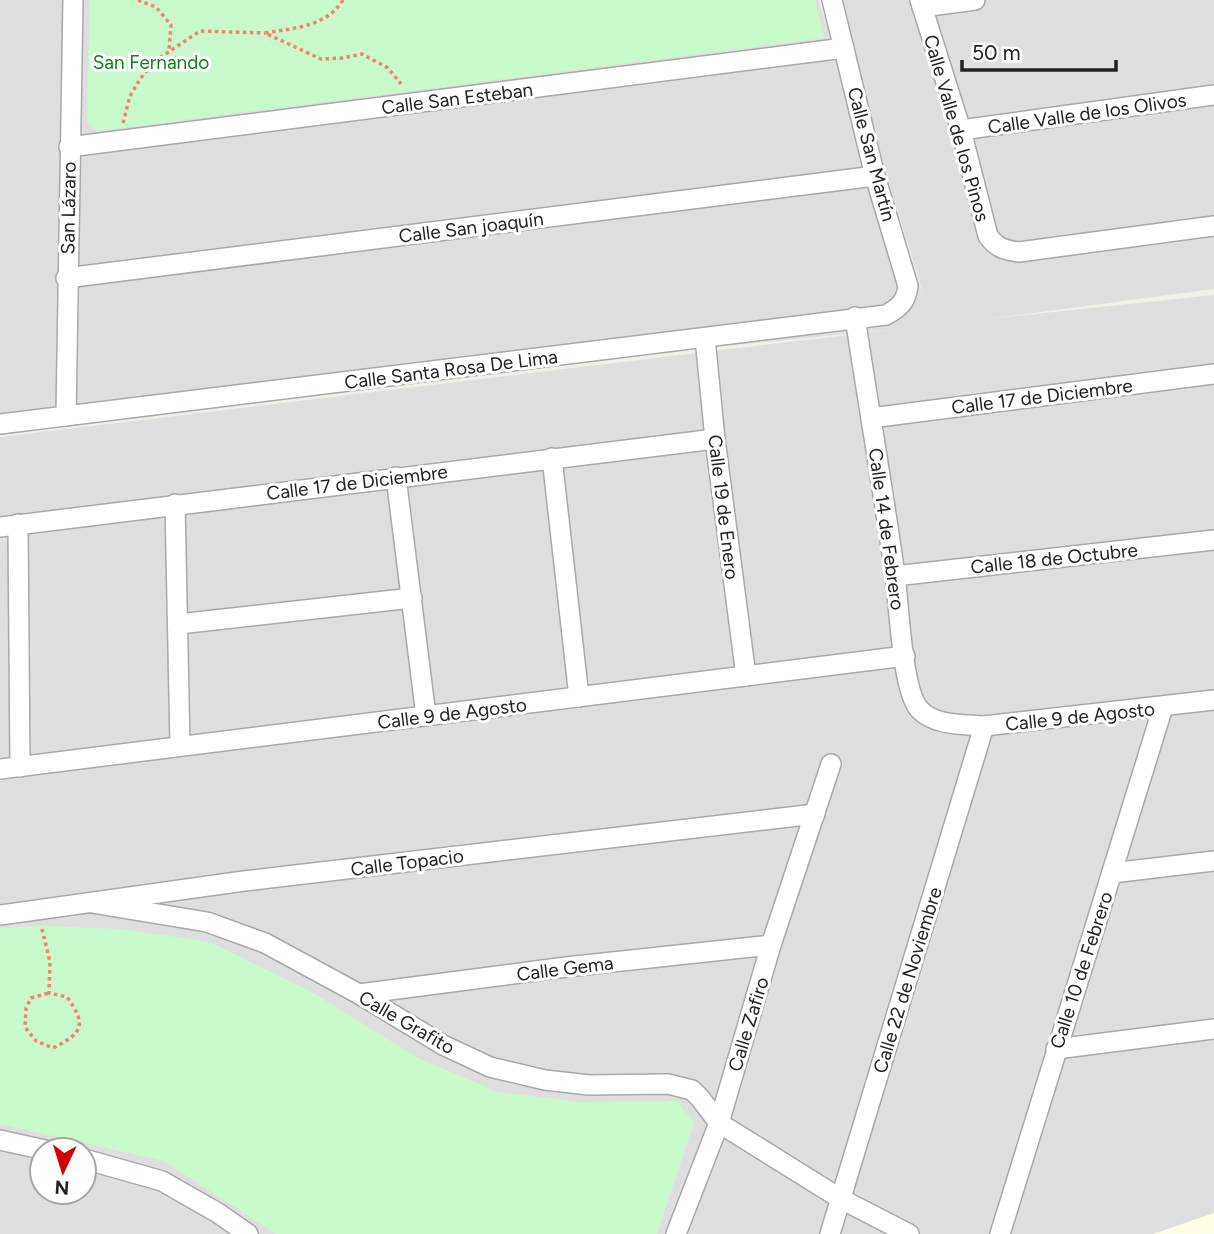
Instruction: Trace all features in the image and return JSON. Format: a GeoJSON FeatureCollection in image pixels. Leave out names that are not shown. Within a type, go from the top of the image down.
{"type":"FeatureCollection","features":[{"type":"Feature","properties":{"kind":"street","name":"San Lázaro"},"geometry":{"type":"LineString","coordinates":[[66,416],[72,0]]}},
{"type":"Feature","properties":{"kind":"street","name":"Calle San Martín"},"geometry":{"type":"LineString","coordinates":[[832,0],[875,176],[908,286],[907,298],[900,307]]}},
{"type":"Feature","properties":{"kind":"street"},"geometry":{"type":"LineString","coordinates":[[921,4],[975,0]]}},
{"type":"Feature","properties":{"kind":"street","name":"Calle Valle de los Pinos"},"geometry":{"type":"LineString","coordinates":[[921,4],[961,130],[988,236],[995,245],[1004,250],[1019,252],[1214,226]]}},
{"type":"Feature","properties":{"kind":"street","name":"Calle San Esteban"},"geometry":{"type":"LineString","coordinates":[[69,147],[844,48]]}},
{"type":"Feature","properties":{"kind":"street","name":"Calle Valle de los Olivos"},"geometry":{"type":"LineString","coordinates":[[961,130],[1214,95]]}},
{"type":"Feature","properties":{"kind":"street","name":"Calle San joaquín"},"geometry":{"type":"LineString","coordinates":[[66,278],[875,176]]}},
{"type":"Feature","properties":{"kind":"street","name":"Calle Santa Rosa De Lima"},"geometry":{"type":"LineString","coordinates":[[0,424],[886,315],[900,307]]}},
{"type":"Feature","properties":{"kind":"street","name":"Calle 14 de Febrero"},"geometry":{"type":"LineString","coordinates":[[855,317],[911,697],[927,717],[946,722]]}},
{"type":"Feature","properties":{"kind":"street","name":"Calle 19 de Enero"},"geometry":{"type":"LineString","coordinates":[[705,338],[715,439],[746,676]]}},
{"type":"Feature","properties":{"kind":"street","name":"Calle 17 de Diciembre"},"geometry":{"type":"LineString","coordinates":[[871,418],[1214,374]]}},
{"type":"Feature","properties":{"kind":"street","name":"Calle 17 de Diciembre"},"geometry":{"type":"LineString","coordinates":[[9,525],[715,439]]}},
{"type":"Feature","properties":{"kind":"street"},"geometry":{"type":"LineString","coordinates":[[552,458],[579,697]]}},
{"type":"Feature","properties":{"kind":"street"},"geometry":{"type":"LineString","coordinates":[[396,477],[426,716]]}},
{"type":"Feature","properties":{"kind":"street"},"geometry":{"type":"LineString","coordinates":[[175,504],[180,745]]}},
{"type":"Feature","properties":{"kind":"street"},"geometry":{"type":"LineString","coordinates":[[9,525],[20,767]]}},
{"type":"Feature","properties":{"kind":"street","name":"Calle 18 de Octubre"},"geometry":{"type":"LineString","coordinates":[[895,576],[1214,540]]}},
{"type":"Feature","properties":{"kind":"street"},"geometry":{"type":"LineString","coordinates":[[179,624],[412,598]]}},
{"type":"Feature","properties":{"kind":"street","name":"Calle 9 de Agosto"},"geometry":{"type":"LineString","coordinates":[[0,769],[905,656]]}},
{"type":"Feature","properties":{"kind":"street","name":"Calle 9 de Agosto"},"geometry":{"type":"LineString","coordinates":[[946,722],[984,726],[1214,700]]}},
{"type":"Feature","properties":{"kind":"street","name":"Calle 10 de Febrero"},"geometry":{"type":"LineString","coordinates":[[1000,1234],[1163,707]]}},
{"type":"Feature","properties":{"kind":"street","name":"Calle 22 de Noviembre"},"geometry":{"type":"LineString","coordinates":[[830,1234],[984,726]]}},
{"type":"Feature","properties":{"kind":"street","name":"Calle Zafiro"},"geometry":{"type":"LineString","coordinates":[[676,1234],[719,1123],[771,945],[831,764]]}},
{"type":"Feature","properties":{"kind":"street","name":"Calle Topacio"},"geometry":{"type":"LineString","coordinates":[[0,915],[257,880],[815,814]]}},
{"type":"Feature","properties":{"kind":"street"},"geometry":{"type":"LineString","coordinates":[[1112,873],[1214,861]]}},
{"type":"Feature","properties":{"kind":"street","name":"Calle Grafito"},"geometry":{"type":"LineString","coordinates":[[92,903],[206,922],[265,943],[359,993],[443,1045],[490,1067],[545,1080],[589,1085],[682,1086],[692,1090],[719,1123]]}},
{"type":"Feature","properties":{"kind":"street","name":"Calle Gema"},"geometry":{"type":"LineString","coordinates":[[359,993],[771,945]]}},
{"type":"Feature","properties":{"kind":"street"},"geometry":{"type":"LineString","coordinates":[[1056,1049],[1214,1030]]}},
{"type":"Feature","properties":{"kind":"street"},"geometry":{"type":"LineString","coordinates":[[719,1123],[841,1199],[909,1234]]}},
{"type":"Feature","properties":{"kind":"street"},"geometry":{"type":"LineString","coordinates":[[0,1140],[28,1146]]}},
{"type":"Feature","properties":{"kind":"street"},"geometry":{"type":"LineString","coordinates":[[98,1163],[162,1181],[218,1213],[248,1234]]}},
{"type":"Feature","properties":{"kind":"path"},"geometry":{"type":"LineString","coordinates":[[138,0],[156,8],[171,25],[169,50]]}},
{"type":"Feature","properties":{"kind":"path"},"geometry":{"type":"LineString","coordinates":[[121,140],[130,96],[148,70],[169,50],[200,31],[265,33],[320,22],[337,9],[343,0]]}},
{"type":"Feature","properties":{"kind":"path"},"geometry":{"type":"LineString","coordinates":[[265,33],[321,60],[362,54],[388,68],[415,103]]}},
{"type":"Feature","properties":{"kind":"path"},"geometry":{"type":"LineString","coordinates":[[36,910],[50,962],[49,993]]}},
{"type":"Feature","properties":{"kind":"path"},"geometry":{"type":"LineString","coordinates":[[49,993],[67,997],[79,1014],[78,1029],[71,1040],[53,1048],[36,1041],[25,1027],[26,1007],[31,998],[49,993]]}},
{"type":"Feature","properties":{"kind":"shaded area"},"geometry":{"type":"Polygon","coordinates":[[[0,0],[818,0],[925,299],[832,0],[1214,0],[1214,289],[987,319],[1214,295],[1214,1234],[0,1234],[0,437],[889,330],[0,415],[0,0]]]}},
{"type":"Feature","properties":{"kind":"shaded area"},"geometry":{"type":"Polygon","coordinates":[[[1214,1213],[1214,1234],[1153,1234],[1214,1213]]]}},
{"type":"Feature","properties":{"kind":"green space","name":"San Fernando"},"geometry":{"type":"Polygon","coordinates":[[[90,0],[815,0],[824,38],[97,131],[87,122],[90,0]]]}},
{"type":"Feature","properties":{"kind":"green space"},"geometry":{"type":"Polygon","coordinates":[[[41,926],[122,929],[210,942],[315,994],[418,1058],[498,1092],[580,1102],[677,1101],[694,1123],[657,1234],[276,1234],[164,1161],[98,1146],[98,1136],[53,1136],[0,1124],[0,928],[41,926]]]}}]}
